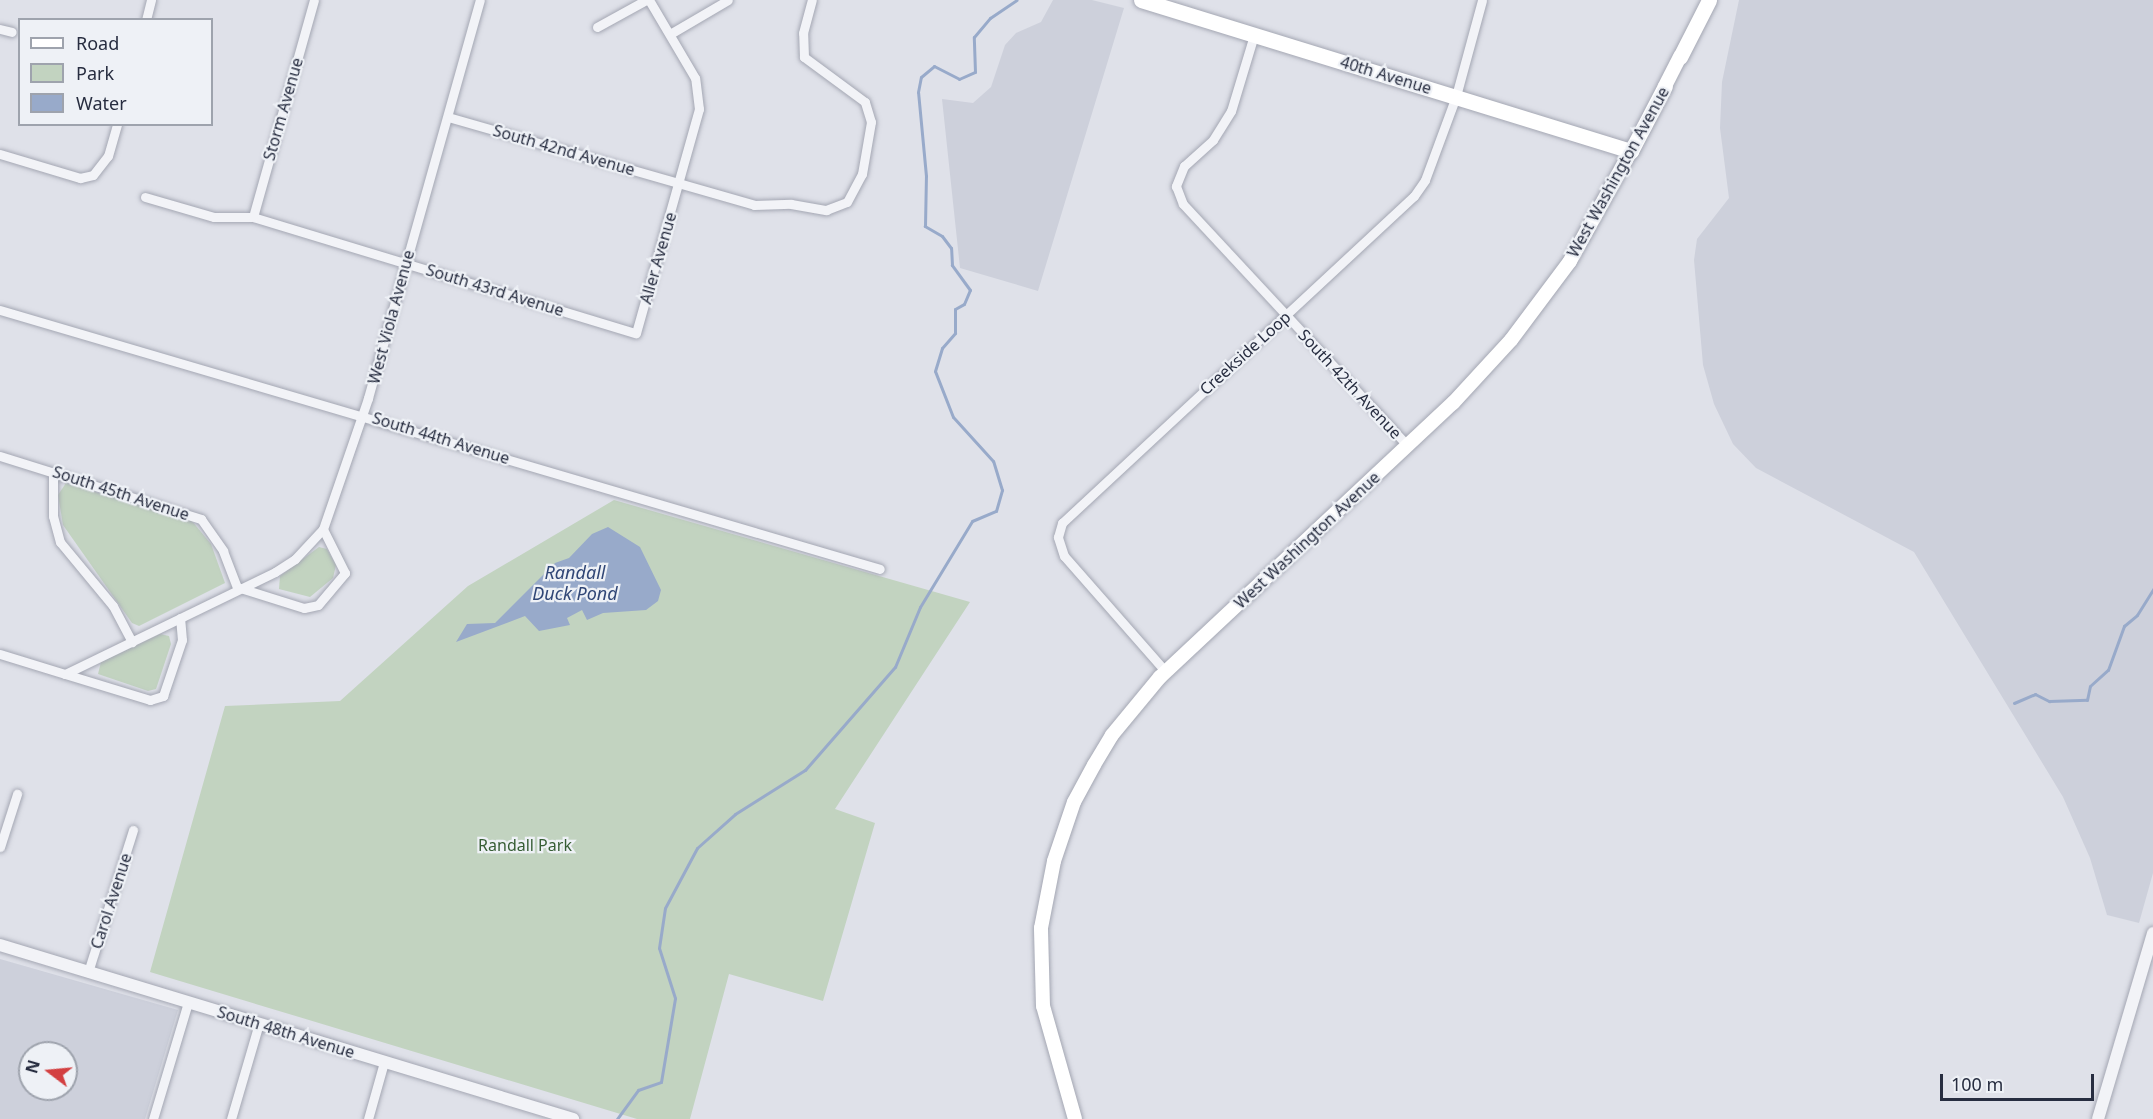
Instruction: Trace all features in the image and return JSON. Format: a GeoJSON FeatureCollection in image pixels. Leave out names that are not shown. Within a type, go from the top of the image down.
{"type":"FeatureCollection","features":[{"type":"Feature","properties":{"kind":"main road","name":"40th Avenue"},"geometry":{"type":"LineString","coordinates":[[1141,0],[1173,5],[1254,35],[1631,151]]}},
{"type":"Feature","properties":{"kind":"main road","name":"West Washington Avenue"},"geometry":{"type":"LineString","coordinates":[[1075,1119],[1043,1006],[1041,928],[1045,891],[1074,802],[1094,765],[1112,735],[1166,672],[1408,446],[1510,340],[1570,261],[1631,151],[1709,0]]}},
{"type":"Feature","properties":{"kind":"street"},"geometry":{"type":"LineString","coordinates":[[147,18],[152,0]]}},
{"type":"Feature","properties":{"kind":"street","name":"Storm Avenue"},"geometry":{"type":"LineString","coordinates":[[253,217],[314,0]]}},
{"type":"Feature","properties":{"kind":"street","name":"West Viola Avenue"},"geometry":{"type":"LineString","coordinates":[[65,674],[295,559],[323,529],[360,414],[448,117],[480,0]]}},
{"type":"Feature","properties":{"kind":"street"},"geometry":{"type":"LineString","coordinates":[[597,27],[648,0]]}},
{"type":"Feature","properties":{"kind":"street","name":"Aller Avenue"},"geometry":{"type":"LineString","coordinates":[[636,333],[680,183],[700,93],[670,34],[648,0]]}},
{"type":"Feature","properties":{"kind":"street"},"geometry":{"type":"LineString","coordinates":[[670,34],[728,0]]}},
{"type":"Feature","properties":{"kind":"street","name":"South 42nd Avenue"},"geometry":{"type":"LineString","coordinates":[[448,117],[754,205],[791,204],[826,210],[847,202],[862,174],[871,122],[865,102],[804,57],[803,33],[812,0]]}},
{"type":"Feature","properties":{"kind":"street","name":"Creekside Loop"},"geometry":{"type":"LineString","coordinates":[[1166,672],[1064,556],[1058,537],[1062,523],[1414,196],[1425,180],[1456,96],[1482,0]]}},
{"type":"Feature","properties":{"kind":"street"},"geometry":{"type":"LineString","coordinates":[[0,29],[12,32]]}},
{"type":"Feature","properties":{"kind":"street","name":"South 42th Avenue"},"geometry":{"type":"LineString","coordinates":[[1254,35],[1231,111],[1213,140],[1184,166],[1176,186],[1183,204],[1408,446]]}},
{"type":"Feature","properties":{"kind":"street"},"geometry":{"type":"LineString","coordinates":[[0,154],[80,178],[93,175],[108,156],[116,126]]}},
{"type":"Feature","properties":{"kind":"street","name":"South 43rd Avenue"},"geometry":{"type":"LineString","coordinates":[[145,197],[214,217],[253,217],[636,333]]}},
{"type":"Feature","properties":{"kind":"street","name":"South 44th Avenue"},"geometry":{"type":"LineString","coordinates":[[0,310],[360,414],[880,569]]}},
{"type":"Feature","properties":{"kind":"street","name":"South 45th Avenue"},"geometry":{"type":"LineString","coordinates":[[0,456],[201,519],[223,551],[237,587]]}},
{"type":"Feature","properties":{"kind":"street"},"geometry":{"type":"LineString","coordinates":[[53,472],[53,516],[60,542],[113,606],[132,642]]}},
{"type":"Feature","properties":{"kind":"street"},"geometry":{"type":"LineString","coordinates":[[237,587],[304,608],[318,605],[345,573],[323,529]]}},
{"type":"Feature","properties":{"kind":"street"},"geometry":{"type":"LineString","coordinates":[[0,654],[150,700],[163,696],[182,640],[180,618]]}},
{"type":"Feature","properties":{"kind":"street"},"geometry":{"type":"LineString","coordinates":[[0,847],[16,794]]}},
{"type":"Feature","properties":{"kind":"street","name":"Carol Avenue"},"geometry":{"type":"LineString","coordinates":[[88,972],[134,830]]}},
{"type":"Feature","properties":{"kind":"street"},"geometry":{"type":"LineString","coordinates":[[2098,1119],[2153,933]]}},
{"type":"Feature","properties":{"kind":"street","name":"South 48th Avenue"},"geometry":{"type":"LineString","coordinates":[[0,945],[573,1119]]}},
{"type":"Feature","properties":{"kind":"street"},"geometry":{"type":"LineString","coordinates":[[153,1119],[188,1002]]}},
{"type":"Feature","properties":{"kind":"street"},"geometry":{"type":"LineString","coordinates":[[231,1119],[259,1023]]}},
{"type":"Feature","properties":{"kind":"street"},"geometry":{"type":"LineString","coordinates":[[368,1119],[384,1062]]}},
{"type":"Feature","properties":{"kind":"shaded area"},"geometry":{"type":"Polygon","coordinates":[[[1053,0],[1092,0],[1124,8],[1038,291],[960,268],[942,99],[973,103],[991,87],[1005,45],[1016,33],[1041,22],[1053,0]]]}},
{"type":"Feature","properties":{"kind":"shaded area"},"geometry":{"type":"Polygon","coordinates":[[[1739,0],[2153,0],[2153,873],[2139,923],[2107,915],[2090,858],[2063,797],[1914,552],[1756,468],[1733,444],[1714,404],[1703,365],[1694,260],[1697,239],[1729,198],[1720,128],[1722,82],[1739,0]]]}},
{"type":"Feature","properties":{"kind":"shaded area"},"geometry":{"type":"Polygon","coordinates":[[[0,959],[178,1010],[145,1119],[0,1119],[0,959]]]}},
{"type":"Feature","properties":{"kind":"green space"},"geometry":{"type":"Polygon","coordinates":[[[66,483],[192,521],[211,544],[225,583],[139,626],[132,623],[63,525],[58,495],[66,483]]]}},
{"type":"Feature","properties":{"kind":"green space","name":"Randall Park"},"geometry":{"type":"Polygon","coordinates":[[[614,500],[970,602],[835,809],[875,823],[823,1001],[729,974],[690,1119],[637,1119],[150,972],[225,706],[340,701],[468,586],[614,500]]]}},
{"type":"Feature","properties":{"kind":"green space"},"geometry":{"type":"Polygon","coordinates":[[[319,547],[327,549],[336,565],[333,578],[310,597],[279,589],[280,576],[319,547]]]}},
{"type":"Feature","properties":{"kind":"green space"},"geometry":{"type":"Polygon","coordinates":[[[160,634],[169,636],[171,644],[156,689],[148,691],[98,674],[101,662],[160,634]]]}},
{"type":"Feature","properties":{"kind":"water","name":"Randall Duck Pond"},"geometry":{"type":"Polygon","coordinates":[[[608,527],[640,547],[661,590],[658,601],[646,610],[603,613],[587,620],[582,610],[567,618],[570,625],[539,631],[525,616],[456,642],[467,624],[495,623],[555,563],[569,558],[592,534],[608,527]]]}},
{"type":"Feature","properties":{"kind":"waterway"},"geometry":{"type":"LineString","coordinates":[[617,1119],[638,1090],[661,1082],[675,998],[659,948],[665,908],[697,848],[735,814],[805,770],[895,667],[920,607],[972,521],[996,511],[1002,490],[993,461],[953,417],[935,371],[942,348],[955,333],[955,309],[964,304],[970,290],[952,265],[951,248],[942,236],[925,226],[926,176],[918,92],[921,77],[934,66],[959,79],[975,72],[974,37],[990,18],[1017,0]]}},
{"type":"Feature","properties":{"kind":"waterway"},"geometry":{"type":"LineString","coordinates":[[2014,703],[2035,694],[2049,701],[2087,700],[2090,686],[2108,670],[2124,626],[2137,615],[2153,589]]}}]}
